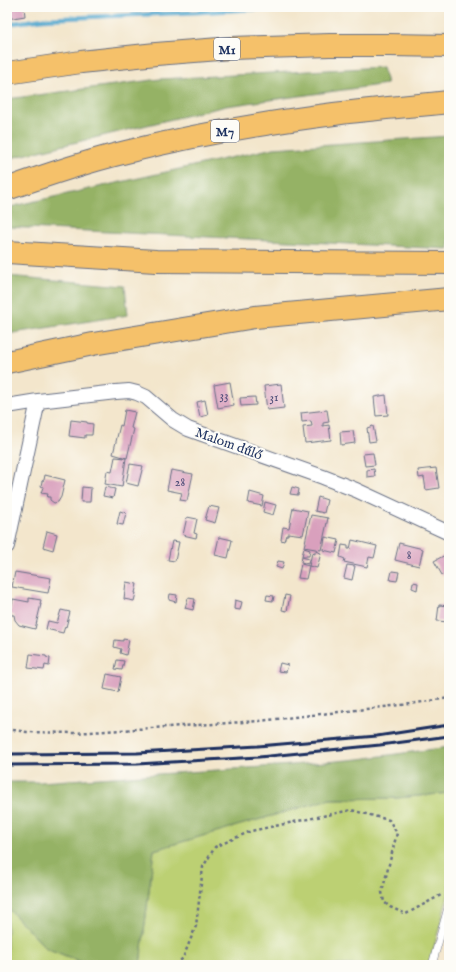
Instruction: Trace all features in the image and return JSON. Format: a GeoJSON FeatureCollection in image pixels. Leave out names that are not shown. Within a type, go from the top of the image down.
{"type":"FeatureCollection","features":[{"type":"Feature","properties":{"kind":"highway","name":"M1"},"geometry":{"type":"LineString","coordinates":[[7,73],[81,62],[232,48],[330,45],[449,46]]}},
{"type":"Feature","properties":{"kind":"highway","name":"M7"},"geometry":{"type":"LineString","coordinates":[[7,189],[54,172],[126,152],[202,135],[335,114],[449,102]]}},
{"type":"Feature","properties":{"kind":"highway"},"geometry":{"type":"LineString","coordinates":[[7,252],[156,261],[449,263]]}},
{"type":"Feature","properties":{"kind":"highway"},"geometry":{"type":"LineString","coordinates":[[7,362],[93,344],[255,317],[449,299]]}},
{"type":"Feature","properties":{"kind":"street","name":"Malom dűlő"},"geometry":{"type":"LineString","coordinates":[[7,406],[116,392],[129,391],[137,393],[151,400],[173,420],[188,429],[356,490],[449,533]]}},
{"type":"Feature","properties":{"kind":"street"},"geometry":{"type":"LineString","coordinates":[[7,546],[38,401]]}},
{"type":"Feature","properties":{"kind":"lane"},"geometry":{"type":"LineString","coordinates":[[432,965],[449,904]]}},
{"type":"Feature","properties":{"kind":"path"},"geometry":{"type":"LineString","coordinates":[[7,729],[28,732],[75,733],[259,721],[410,704],[449,698]]}},
{"type":"Feature","properties":{"kind":"path"},"geometry":{"type":"LineString","coordinates":[[176,965],[183,958],[196,926],[203,867],[215,847],[252,831],[351,810],[388,820],[397,833],[382,892],[384,902],[390,908],[406,914],[443,894]]}},
{"type":"Feature","properties":{"kind":"path"},"geometry":{"type":"LineString","coordinates":[[7,961],[17,965]]}},
{"type":"Feature","properties":{"kind":"green space"},"geometry":{"type":"Polygon","coordinates":[[[383,67],[387,84],[226,106],[7,159],[7,99],[160,79],[383,67]]]}},
{"type":"Feature","properties":{"kind":"green space"},"geometry":{"type":"Polygon","coordinates":[[[449,136],[449,249],[7,227],[7,208],[274,148],[449,136]]]}},
{"type":"Feature","properties":{"kind":"green space"},"geometry":{"type":"Polygon","coordinates":[[[7,276],[125,286],[128,315],[7,334],[7,276]]]}},
{"type":"Feature","properties":{"kind":"green space"},"geometry":{"type":"Polygon","coordinates":[[[449,747],[449,793],[397,798],[330,799],[154,850],[140,965],[89,965],[46,948],[7,907],[7,782],[40,782],[292,765],[359,759],[449,747]]]}},
{"type":"Feature","properties":{"kind":"green space"},"geometry":{"type":"Polygon","coordinates":[[[449,793],[449,893],[429,965],[140,965],[154,850],[330,799],[397,798],[449,793]]]}},
{"type":"Feature","properties":{"kind":"green space"},"geometry":{"type":"Polygon","coordinates":[[[7,907],[46,948],[89,965],[7,965],[7,907]]]}},
{"type":"Feature","properties":{"kind":"building"},"geometry":{"type":"Polygon","coordinates":[[[7,7],[24,7],[25,16],[7,19],[7,7]]]}},
{"type":"Feature","properties":{"kind":"building"},"geometry":{"type":"Polygon","coordinates":[[[230,382],[234,405],[218,408],[214,385],[230,382]]]}},
{"type":"Feature","properties":{"kind":"building"},"geometry":{"type":"Polygon","coordinates":[[[281,384],[284,408],[267,410],[264,386],[281,384]]]}},
{"type":"Feature","properties":{"kind":"building"},"geometry":{"type":"Polygon","coordinates":[[[386,395],[388,415],[376,416],[374,397],[386,395]]]}},
{"type":"Feature","properties":{"kind":"building"},"geometry":{"type":"Polygon","coordinates":[[[255,397],[256,405],[241,406],[240,398],[255,397]]]}},
{"type":"Feature","properties":{"kind":"building"},"geometry":{"type":"Polygon","coordinates":[[[205,400],[208,415],[200,417],[197,402],[205,400]]]}},
{"type":"Feature","properties":{"kind":"building"},"geometry":{"type":"Polygon","coordinates":[[[125,410],[135,412],[131,428],[134,429],[127,458],[113,454],[120,425],[122,426],[125,410]]]}},
{"type":"Feature","properties":{"kind":"building"},"geometry":{"type":"Polygon","coordinates":[[[327,410],[329,422],[323,423],[323,426],[329,425],[331,440],[305,443],[303,427],[312,426],[311,421],[302,422],[301,413],[327,410]]]}},
{"type":"Feature","properties":{"kind":"building"},"geometry":{"type":"Polygon","coordinates":[[[71,420],[93,424],[92,435],[85,435],[85,438],[69,436],[71,420]]]}},
{"type":"Feature","properties":{"kind":"building"},"geometry":{"type":"Polygon","coordinates":[[[373,426],[376,441],[369,442],[367,428],[373,426]]]}},
{"type":"Feature","properties":{"kind":"building"},"geometry":{"type":"Polygon","coordinates":[[[353,431],[355,443],[341,445],[340,432],[353,431]]]}},
{"type":"Feature","properties":{"kind":"building"},"geometry":{"type":"Polygon","coordinates":[[[373,453],[375,465],[365,466],[363,454],[373,453]]]}},
{"type":"Feature","properties":{"kind":"building"},"geometry":{"type":"Polygon","coordinates":[[[115,457],[126,458],[122,487],[105,484],[107,471],[112,472],[115,457]]]}},
{"type":"Feature","properties":{"kind":"building"},"geometry":{"type":"Polygon","coordinates":[[[130,464],[143,466],[138,486],[126,483],[130,464]]]}},
{"type":"Feature","properties":{"kind":"building"},"geometry":{"type":"Polygon","coordinates":[[[436,468],[439,488],[426,490],[424,477],[419,478],[418,470],[436,468]]]}},
{"type":"Feature","properties":{"kind":"building"},"geometry":{"type":"Polygon","coordinates":[[[374,469],[375,476],[367,477],[367,470],[374,469]]]}},
{"type":"Feature","properties":{"kind":"building"},"geometry":{"type":"Polygon","coordinates":[[[171,470],[193,474],[187,501],[180,500],[182,493],[167,490],[171,470]]]}},
{"type":"Feature","properties":{"kind":"building"},"geometry":{"type":"Polygon","coordinates":[[[45,475],[65,480],[61,497],[58,502],[54,503],[50,500],[50,497],[47,497],[48,494],[41,493],[43,487],[41,486],[42,481],[44,480],[45,475]]]}},
{"type":"Feature","properties":{"kind":"building"},"geometry":{"type":"Polygon","coordinates":[[[82,487],[91,488],[90,502],[81,502],[82,487]]]}},
{"type":"Feature","properties":{"kind":"building"},"geometry":{"type":"Polygon","coordinates":[[[105,487],[115,489],[113,498],[103,496],[105,487]]]}},
{"type":"Feature","properties":{"kind":"building"},"geometry":{"type":"Polygon","coordinates":[[[292,487],[299,489],[298,495],[290,494],[292,487]]]}},
{"type":"Feature","properties":{"kind":"building"},"geometry":{"type":"Polygon","coordinates":[[[250,492],[264,496],[262,506],[248,503],[250,492]]]}},
{"type":"Feature","properties":{"kind":"building"},"geometry":{"type":"Polygon","coordinates":[[[318,497],[327,500],[324,513],[315,511],[318,497]]]}},
{"type":"Feature","properties":{"kind":"building"},"geometry":{"type":"Polygon","coordinates":[[[265,502],[276,505],[273,515],[263,512],[265,502]]]}},
{"type":"Feature","properties":{"kind":"building"},"geometry":{"type":"Polygon","coordinates":[[[209,506],[219,508],[215,523],[205,520],[209,506]]]}},
{"type":"Feature","properties":{"kind":"building"},"geometry":{"type":"Polygon","coordinates":[[[293,508],[308,511],[303,535],[288,533],[284,541],[281,540],[283,527],[289,528],[293,508]]]}},
{"type":"Feature","properties":{"kind":"building"},"geometry":{"type":"Polygon","coordinates":[[[120,511],[126,513],[123,525],[117,524],[120,511]]]}},
{"type":"Feature","properties":{"kind":"building"},"geometry":{"type":"Polygon","coordinates":[[[311,515],[328,518],[321,550],[304,547],[311,515]]]}},
{"type":"Feature","properties":{"kind":"building"},"geometry":{"type":"Polygon","coordinates":[[[187,517],[197,519],[194,533],[197,534],[196,538],[183,535],[187,517]]]}},
{"type":"Feature","properties":{"kind":"building"},"geometry":{"type":"Polygon","coordinates":[[[47,531],[57,534],[53,550],[43,547],[47,531]]]}},
{"type":"Feature","properties":{"kind":"building"},"geometry":{"type":"Polygon","coordinates":[[[219,537],[232,540],[228,558],[215,555],[219,537]]]}},
{"type":"Feature","properties":{"kind":"building"},"geometry":{"type":"Polygon","coordinates":[[[325,537],[339,540],[336,553],[323,550],[325,537]]]}},
{"type":"Feature","properties":{"kind":"building"},"geometry":{"type":"Polygon","coordinates":[[[352,540],[377,546],[374,558],[369,557],[367,567],[344,562],[345,559],[340,557],[342,545],[348,546],[348,549],[350,549],[352,540]]]}},
{"type":"Feature","properties":{"kind":"building"},"geometry":{"type":"Polygon","coordinates":[[[172,541],[179,542],[175,561],[168,560],[172,541]]]}},
{"type":"Feature","properties":{"kind":"building"},"geometry":{"type":"Polygon","coordinates":[[[399,543],[423,549],[419,566],[395,560],[399,543]]]}},
{"type":"Feature","properties":{"kind":"building"},"geometry":{"type":"Polygon","coordinates":[[[304,548],[310,550],[309,556],[302,556],[304,548]]]}},
{"type":"Feature","properties":{"kind":"building"},"geometry":{"type":"Polygon","coordinates":[[[315,551],[321,553],[317,568],[309,566],[312,553],[315,554],[315,551]]]}},
{"type":"Feature","properties":{"kind":"building"},"geometry":{"type":"Polygon","coordinates":[[[449,553],[449,571],[442,575],[434,561],[449,553]]]}},
{"type":"Feature","properties":{"kind":"building"},"geometry":{"type":"Polygon","coordinates":[[[302,557],[309,559],[308,564],[301,562],[302,557]]]}},
{"type":"Feature","properties":{"kind":"building"},"geometry":{"type":"Polygon","coordinates":[[[278,561],[284,562],[282,569],[276,567],[278,561]]]}},
{"type":"Feature","properties":{"kind":"building"},"geometry":{"type":"Polygon","coordinates":[[[301,564],[309,566],[306,579],[298,578],[301,564]]]}},
{"type":"Feature","properties":{"kind":"building"},"geometry":{"type":"Polygon","coordinates":[[[347,565],[355,566],[352,580],[344,578],[347,565]]]}},
{"type":"Feature","properties":{"kind":"building"},"geometry":{"type":"Polygon","coordinates":[[[392,571],[399,572],[397,581],[390,580],[392,571]]]}},
{"type":"Feature","properties":{"kind":"building"},"geometry":{"type":"Polygon","coordinates":[[[15,572],[51,578],[48,593],[12,587],[15,572]]]}},
{"type":"Feature","properties":{"kind":"building"},"geometry":{"type":"Polygon","coordinates":[[[126,582],[137,584],[134,601],[124,599],[126,582]]]}},
{"type":"Feature","properties":{"kind":"building"},"geometry":{"type":"Polygon","coordinates":[[[413,582],[418,583],[417,590],[412,588],[413,582]]]}},
{"type":"Feature","properties":{"kind":"building"},"geometry":{"type":"Polygon","coordinates":[[[170,594],[177,595],[176,602],[169,600],[170,594]]]}},
{"type":"Feature","properties":{"kind":"building"},"geometry":{"type":"Polygon","coordinates":[[[267,595],[274,596],[273,601],[266,600],[267,595]]]}},
{"type":"Feature","properties":{"kind":"building"},"geometry":{"type":"Polygon","coordinates":[[[285,595],[290,596],[287,611],[282,610],[285,595]]]}},
{"type":"Feature","properties":{"kind":"building"},"geometry":{"type":"Polygon","coordinates":[[[29,598],[41,600],[35,629],[19,625],[15,620],[14,615],[11,615],[10,613],[13,599],[29,602],[29,598]]]}},
{"type":"Feature","properties":{"kind":"building"},"geometry":{"type":"Polygon","coordinates":[[[188,598],[195,599],[193,610],[185,608],[188,598]]]}},
{"type":"Feature","properties":{"kind":"building"},"geometry":{"type":"Polygon","coordinates":[[[235,600],[242,602],[240,610],[234,609],[235,600]]]}},
{"type":"Feature","properties":{"kind":"building"},"geometry":{"type":"Polygon","coordinates":[[[439,605],[449,606],[449,622],[437,621],[439,605]]]}},
{"type":"Feature","properties":{"kind":"building"},"geometry":{"type":"Polygon","coordinates":[[[61,610],[70,612],[63,633],[46,629],[48,621],[57,623],[61,610]]]}},
{"type":"Feature","properties":{"kind":"building"},"geometry":{"type":"Polygon","coordinates":[[[123,639],[129,640],[126,655],[120,653],[121,649],[114,647],[115,640],[123,641],[123,639]]]}},
{"type":"Feature","properties":{"kind":"building"},"geometry":{"type":"Polygon","coordinates":[[[30,654],[50,658],[49,666],[45,665],[44,670],[28,668],[30,654]]]}},
{"type":"Feature","properties":{"kind":"building"},"geometry":{"type":"Polygon","coordinates":[[[117,660],[124,661],[122,670],[115,669],[117,660]]]}},
{"type":"Feature","properties":{"kind":"building"},"geometry":{"type":"Polygon","coordinates":[[[280,663],[288,665],[286,672],[278,671],[280,663]]]}},
{"type":"Feature","properties":{"kind":"building"},"geometry":{"type":"Polygon","coordinates":[[[107,674],[121,677],[118,692],[104,689],[107,674]]]}},
{"type":"Feature","properties":{"kind":"waterway"},"geometry":{"type":"LineString","coordinates":[[7,24],[43,19],[278,8]]}},
{"type":"Feature","properties":{"kind":"railway"},"geometry":{"type":"LineString","coordinates":[[7,754],[137,753],[258,746],[377,736],[449,725]]}},
{"type":"Feature","properties":{"kind":"railway"},"geometry":{"type":"LineString","coordinates":[[7,765],[137,764],[259,757],[380,745],[449,736]]}}]}
